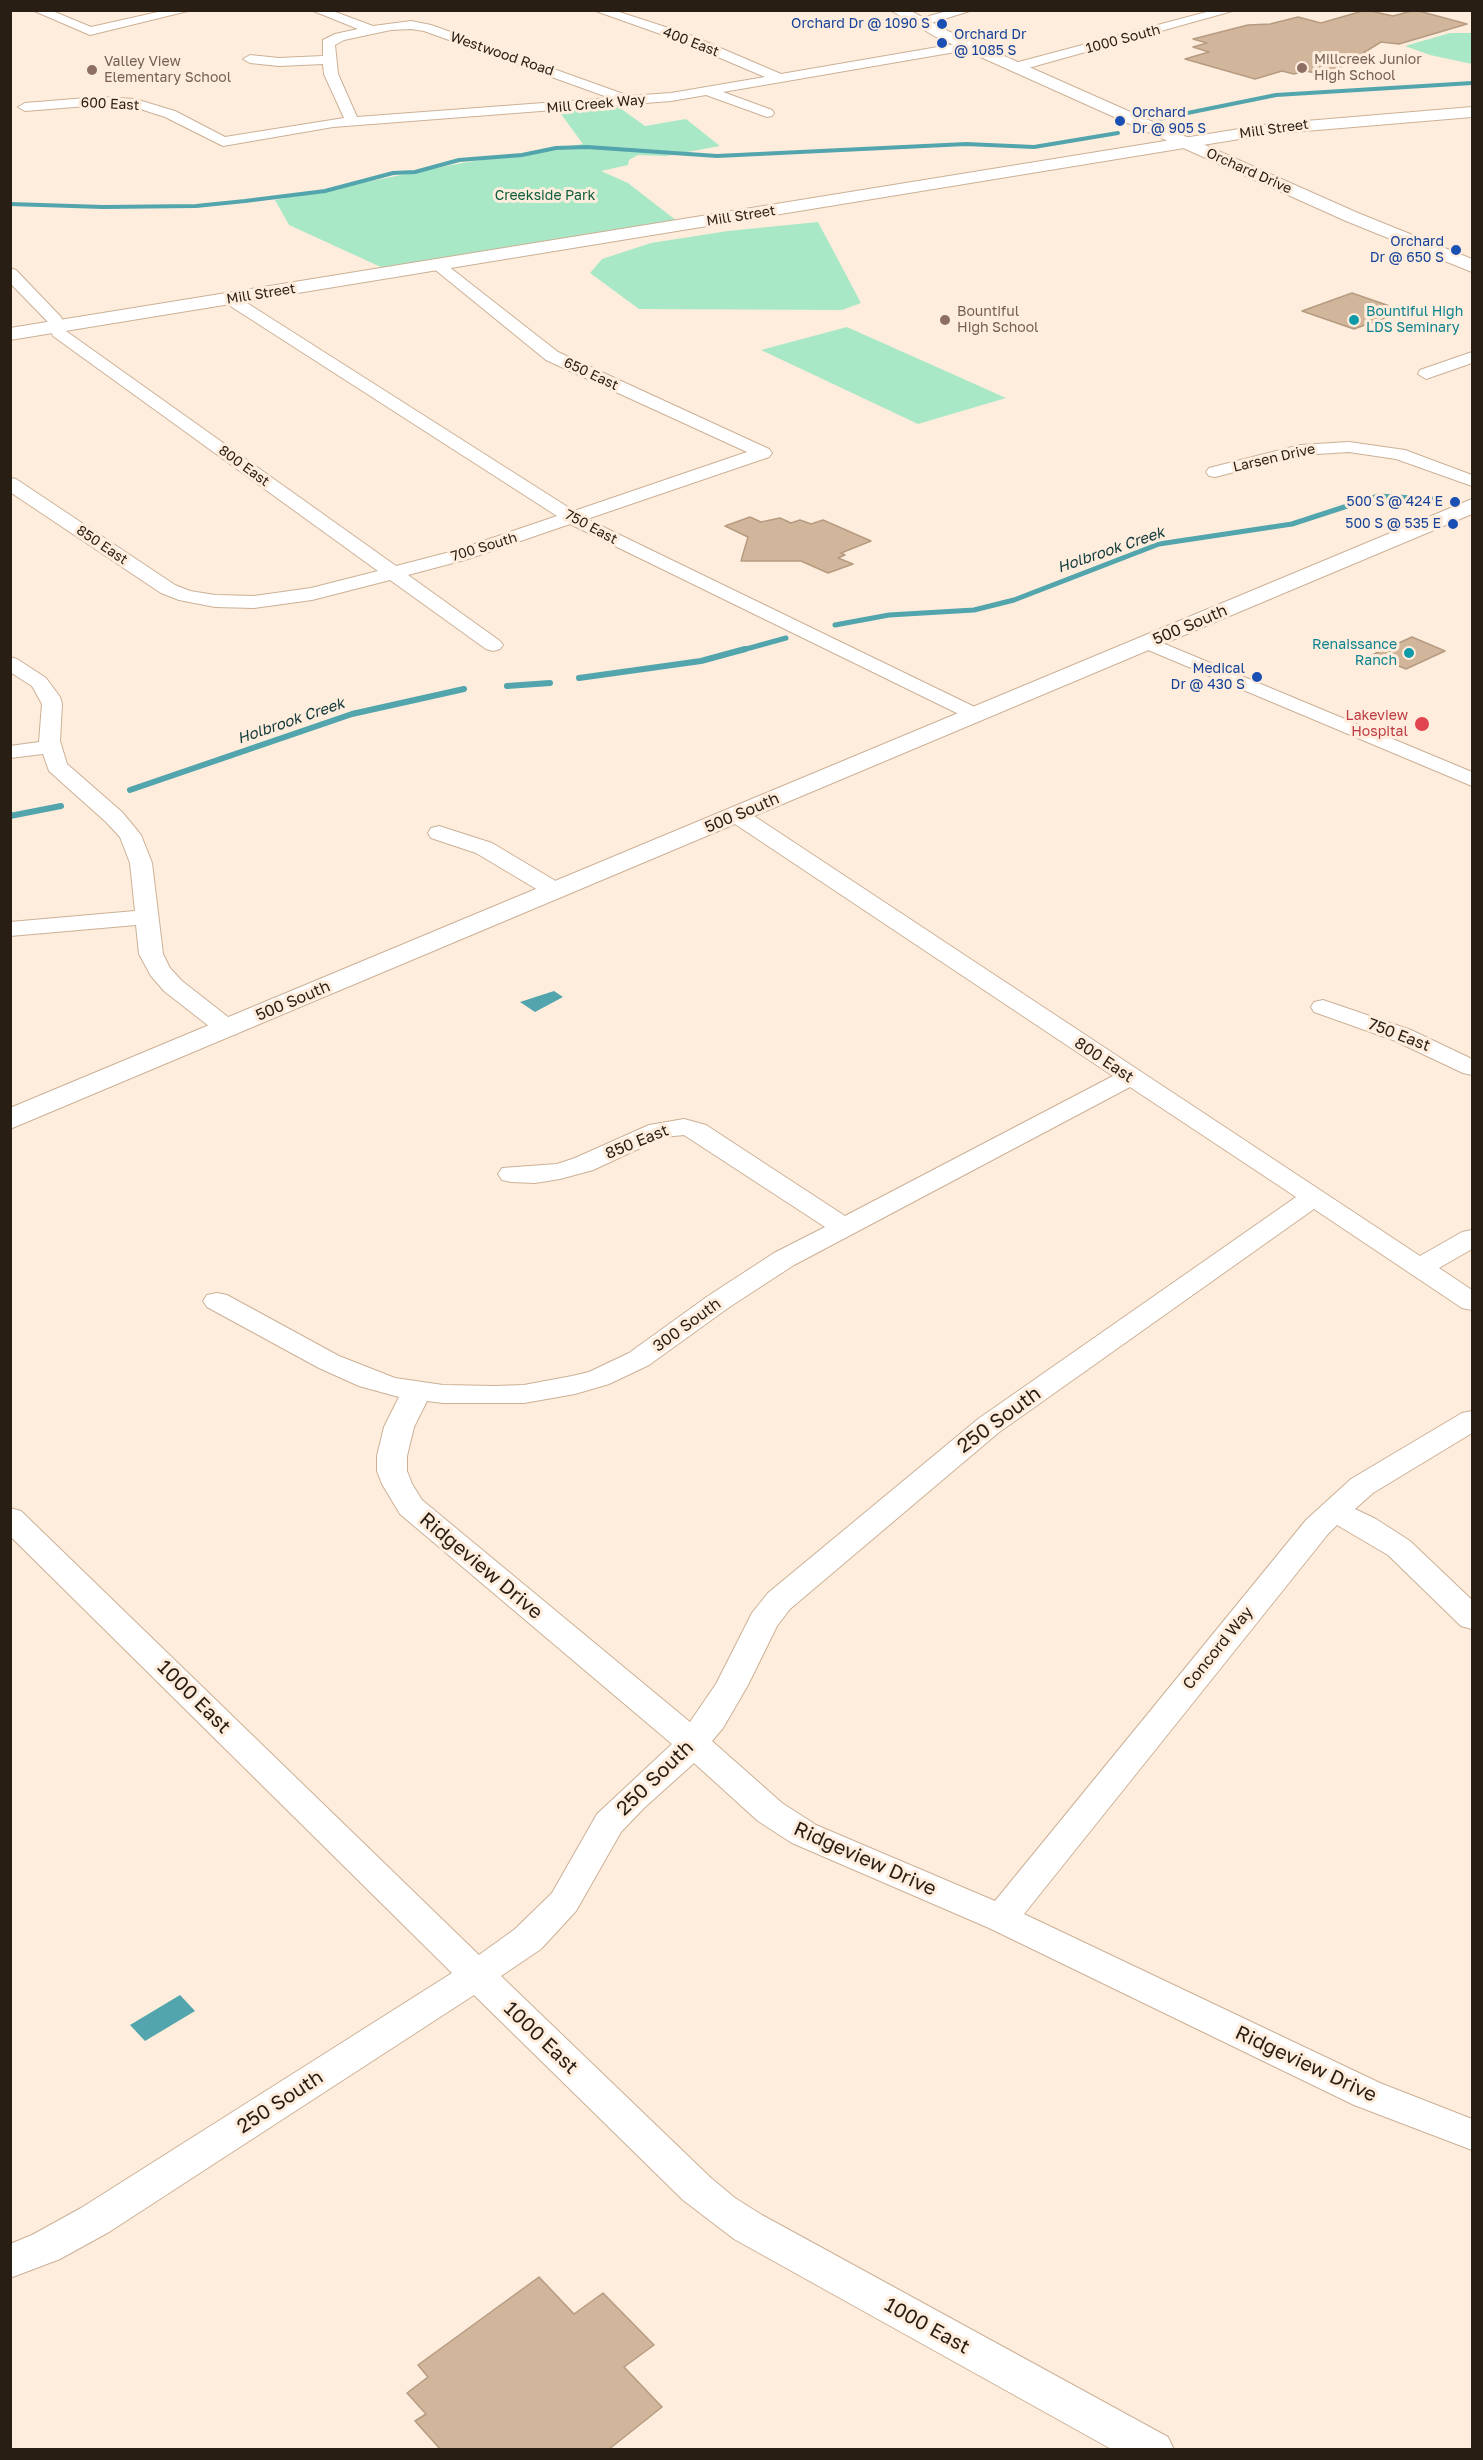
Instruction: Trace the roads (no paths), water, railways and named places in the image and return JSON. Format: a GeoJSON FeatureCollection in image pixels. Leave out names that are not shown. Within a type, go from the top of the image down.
{"type":"FeatureCollection","features":[{"type":"Feature","properties":{"kind":"street"},"geometry":{"type":"LineString","coordinates":[[39,10],[90,31],[186,10]]}},
{"type":"Feature","properties":{"kind":"street"},"geometry":{"type":"LineString","coordinates":[[317,10],[372,30]]}},
{"type":"Feature","properties":{"kind":"street","name":"400 East"},"geometry":{"type":"LineString","coordinates":[[599,10],[685,38],[781,79]]}},
{"type":"Feature","properties":{"kind":"street","name":"Orchard Drive"},"geometry":{"type":"LineString","coordinates":[[897,10],[968,46],[1436,253],[1473,266]]}},
{"type":"Feature","properties":{"kind":"street"},"geometry":{"type":"LineString","coordinates":[[918,22],[967,10]]}},
{"type":"Feature","properties":{"kind":"street","name":"1000 South"},"geometry":{"type":"LineString","coordinates":[[1016,67],[1230,10]]}},
{"type":"Feature","properties":{"kind":"street","name":"Westwood Road"},"geometry":{"type":"LineString","coordinates":[[329,60],[327,45],[329,42],[401,25],[427,28],[614,93],[629,101]]}},
{"type":"Feature","properties":{"kind":"street","name":"Mill Creek Way"},"geometry":{"type":"LineString","coordinates":[[222,142],[312,126],[629,101],[710,92],[968,46]]}},
{"type":"Feature","properties":{"kind":"street"},"geometry":{"type":"LineString","coordinates":[[250,59],[279,62],[329,60],[336,87],[352,122]]}},
{"type":"Feature","properties":{"kind":"street"},"geometry":{"type":"LineString","coordinates":[[710,92],[767,113]]}},
{"type":"Feature","properties":{"kind":"street","name":"600 East"},"geometry":{"type":"LineString","coordinates":[[25,107],[99,101],[135,104],[170,114],[222,142]]}},
{"type":"Feature","properties":{"kind":"street","name":"Mill Street"},"geometry":{"type":"LineString","coordinates":[[10,334],[1292,126],[1473,112]]}},
{"type":"Feature","properties":{"kind":"street","name":"650 East"},"geometry":{"type":"LineString","coordinates":[[438,265],[552,356],[763,453]]}},
{"type":"Feature","properties":{"kind":"street","name":"800 East"},"geometry":{"type":"LineString","coordinates":[[10,273],[55,320],[59,333],[493,645]]}},
{"type":"Feature","properties":{"kind":"street","name":"750 East"},"geometry":{"type":"LineString","coordinates":[[230,299],[572,518],[976,715]]}},
{"type":"Feature","properties":{"kind":"street"},"geometry":{"type":"LineString","coordinates":[[1426,374],[1473,357]]}},
{"type":"Feature","properties":{"kind":"street","name":"Larsen Drive"},"geometry":{"type":"LineString","coordinates":[[1215,472],[1300,450],[1349,447],[1399,454],[1473,481]]}},
{"type":"Feature","properties":{"kind":"street","name":"700 South"},"geometry":{"type":"LineString","coordinates":[[198,598],[234,603],[275,601],[312,594],[479,549],[763,453]]}},
{"type":"Feature","properties":{"kind":"street","name":"850 East"},"geometry":{"type":"LineString","coordinates":[[10,483],[160,585],[176,593],[198,598]]}},
{"type":"Feature","properties":{"kind":"street","name":"500 South"},"geometry":{"type":"LineString","coordinates":[[10,1120],[1473,506]]}},
{"type":"Feature","properties":{"kind":"street"},"geometry":{"type":"LineString","coordinates":[[1148,643],[1473,780]]}},
{"type":"Feature","properties":{"kind":"street"},"geometry":{"type":"LineString","coordinates":[[10,663],[39,682],[50,697],[52,704],[50,747],[57,766],[109,812],[130,835],[141,863],[152,954],[159,971],[173,986],[228,1029]]}},
{"type":"Feature","properties":{"kind":"street"},"geometry":{"type":"LineString","coordinates":[[10,752],[50,747]]}},
{"type":"Feature","properties":{"kind":"street","name":"800 East"},"geometry":{"type":"LineString","coordinates":[[737,815],[1473,1302]]}},
{"type":"Feature","properties":{"kind":"street"},"geometry":{"type":"LineString","coordinates":[[439,833],[484,848],[556,891]]}},
{"type":"Feature","properties":{"kind":"street"},"geometry":{"type":"LineString","coordinates":[[10,929],[147,917]]}},
{"type":"Feature","properties":{"kind":"street","name":"750 East"},"geometry":{"type":"LineString","coordinates":[[1323,1007],[1402,1035],[1473,1068]]}},
{"type":"Feature","properties":{"kind":"street","name":"300 South"},"geometry":{"type":"LineString","coordinates":[[217,1301],[347,1371],[384,1385],[417,1391],[470,1395],[524,1394],[599,1378],[639,1359],[741,1286],[784,1259],[1130,1077]]}},
{"type":"Feature","properties":{"kind":"street","name":"850 East"},"geometry":{"type":"LineString","coordinates":[[511,1174],[535,1175],[560,1171],[584,1164],[658,1130],[684,1127],[697,1130],[845,1228]]}},
{"type":"Feature","properties":{"kind":"street","name":"250 South"},"geometry":{"type":"LineString","coordinates":[[10,2261],[46,2247],[95,2220],[477,1976],[528,1939],[564,1902],[609,1823],[632,1799],[675,1763],[723,1702],[763,1621],[779,1601],[979,1433],[1313,1197]]}},
{"type":"Feature","properties":{"kind":"street"},"geometry":{"type":"LineString","coordinates":[[1420,1267],[1473,1238]]}},
{"type":"Feature","properties":{"kind":"street","name":"Ridgeview Drive"},"geometry":{"type":"LineString","coordinates":[[417,1391],[399,1427],[392,1456],[397,1484],[411,1507],[692,1743],[754,1798],[804,1834],[1001,1918],[1367,2094],[1473,2135]]}},
{"type":"Feature","properties":{"kind":"street","name":"Concord Way"},"geometry":{"type":"LineString","coordinates":[[1001,1918],[1300,1546],[1333,1511],[1362,1486],[1473,1420]]}},
{"type":"Feature","properties":{"kind":"street"},"geometry":{"type":"LineString","coordinates":[[1333,1511],[1365,1526],[1399,1548],[1473,1618]]}},
{"type":"Feature","properties":{"kind":"street","name":"1000 East"},"geometry":{"type":"LineString","coordinates":[[15,1529],[697,2189],[721,2209],[748,2227],[1152,2450]]}},
{"type":"Feature","properties":{"kind":"water"},"geometry":{"type":"Polygon","coordinates":[[[554,991],[563,997],[535,1012],[520,1002],[554,991]]]}},
{"type":"Feature","properties":{"kind":"water"},"geometry":{"type":"Polygon","coordinates":[[[180,1995],[195,2011],[145,2041],[130,2025],[180,1995]]]}},
{"type":"Feature","properties":{"kind":"waterway"},"geometry":{"type":"LineString","coordinates":[[1158,119],[1276,95],[1472,83]]}},
{"type":"Feature","properties":{"kind":"waterway"},"geometry":{"type":"LineString","coordinates":[[10,204],[103,207],[196,206],[245,201],[325,191],[393,173],[415,172],[459,160],[522,155],[556,148],[587,147],[717,156],[966,144],[1034,147],[1118,133]]}},
{"type":"Feature","properties":{"kind":"waterway","name":"Holbrook Creek"},"geometry":{"type":"LineString","coordinates":[[835,625],[889,615],[974,610],[1014,600],[1159,544],[1292,524],[1378,496],[1433,499]]}},
{"type":"Feature","properties":{"kind":"waterway","name":"Holbrook Creek"},"geometry":{"type":"LineString","coordinates":[[739,651],[786,638]]}},
{"type":"Feature","properties":{"kind":"waterway","name":"Holbrook Creek"},"geometry":{"type":"LineString","coordinates":[[579,678],[701,661],[745,649]]}},
{"type":"Feature","properties":{"kind":"waterway"},"geometry":{"type":"LineString","coordinates":[[507,686],[550,683]]}},
{"type":"Feature","properties":{"kind":"waterway","name":"Holbrook Creek"},"geometry":{"type":"LineString","coordinates":[[130,790],[352,714],[464,689]]}},
{"type":"Feature","properties":{"kind":"waterway","name":"Holbrook Creek"},"geometry":{"type":"LineString","coordinates":[[10,816],[61,806]]}},
{"type":"Feature","properties":{"kind":"place","name":"Orchard Dr @ 1090 S"},"geometry":{"type":"Point","coordinates":[942,24]}},
{"type":"Feature","properties":{"kind":"place","name":"Orchard Dr @ 1085 S"},"geometry":{"type":"Point","coordinates":[942,43]}},
{"type":"Feature","properties":{"kind":"place","name":"Millcreek Junior High School"},"geometry":{"type":"Point","coordinates":[1302,68]}},
{"type":"Feature","properties":{"kind":"place","name":"Valley View Elementary School"},"geometry":{"type":"Point","coordinates":[92,70]}},
{"type":"Feature","properties":{"kind":"place","name":"Orchard Dr @ 905 S"},"geometry":{"type":"Point","coordinates":[1120,121]}},
{"type":"Feature","properties":{"kind":"place","name":"Orchard Dr @ 650 S"},"geometry":{"type":"Point","coordinates":[1456,250]}},
{"type":"Feature","properties":{"kind":"place","name":"Bountiful High School"},"geometry":{"type":"Point","coordinates":[945,320]}},
{"type":"Feature","properties":{"kind":"place","name":"Bountiful High LDS Seminary"},"geometry":{"type":"Point","coordinates":[1354,320]}},
{"type":"Feature","properties":{"kind":"place","name":"500 S @ 424 E"},"geometry":{"type":"Point","coordinates":[1455,502]}},
{"type":"Feature","properties":{"kind":"place","name":"500 S @ 535 E"},"geometry":{"type":"Point","coordinates":[1453,524]}},
{"type":"Feature","properties":{"kind":"place","name":"Renaissance Ranch"},"geometry":{"type":"Point","coordinates":[1409,653]}},
{"type":"Feature","properties":{"kind":"place","name":"Medical Dr @ 430 S"},"geometry":{"type":"Point","coordinates":[1257,677]}},
{"type":"Feature","properties":{"kind":"place","name":"Lakeview Hospital"},"geometry":{"type":"Point","coordinates":[1422,724]}},
{"type":"Feature","properties":{"kind":"park label","name":"Creekside Park"},"geometry":{"type":"Point","coordinates":[545,196]}}]}
